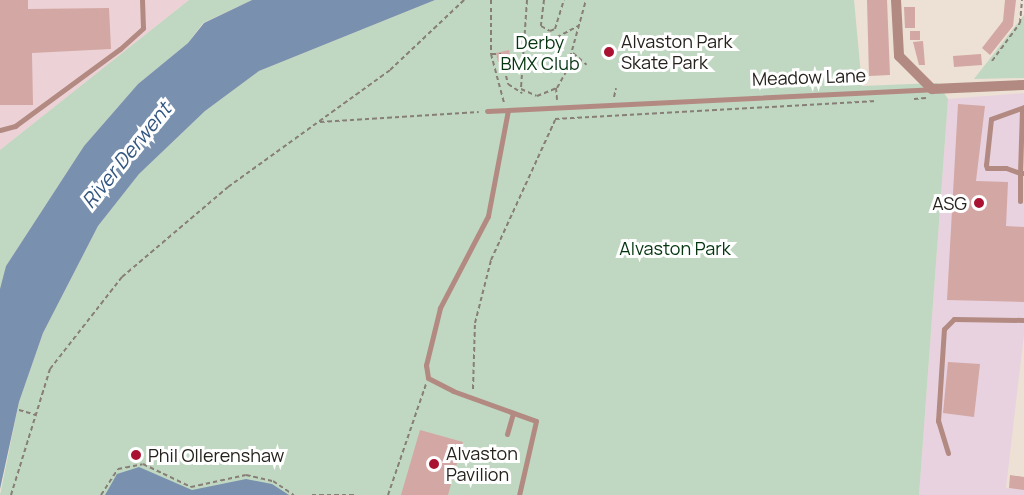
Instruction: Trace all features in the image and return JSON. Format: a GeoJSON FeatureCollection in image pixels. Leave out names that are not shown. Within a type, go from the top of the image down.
{"type":"FeatureCollection","features":[{"type":"Feature","properties":{"kind":"street"},"geometry":{"type":"LineString","coordinates":[[896,0],[899,56],[933,94]]}},
{"type":"Feature","properties":{"kind":"street","name":"Meadow Lane"},"geometry":{"type":"LineString","coordinates":[[933,94],[1024,85]]}},
{"type":"Feature","properties":{"kind":"lane"},"geometry":{"type":"LineString","coordinates":[[0,130],[15,126],[120,49],[142,28],[142,0]]}},
{"type":"Feature","properties":{"kind":"lane","name":"Meadow Lane"},"geometry":{"type":"LineString","coordinates":[[487,111],[614,102],[933,94]]}},
{"type":"Feature","properties":{"kind":"lane"},"geometry":{"type":"LineString","coordinates":[[1020,201],[1022,173],[1024,107],[991,119],[986,165],[1022,173]]}},
{"type":"Feature","properties":{"kind":"lane"},"geometry":{"type":"LineString","coordinates":[[508,110],[488,216],[440,308],[426,365],[428,378],[471,398],[536,422],[519,495]]}},
{"type":"Feature","properties":{"kind":"lane"},"geometry":{"type":"LineString","coordinates":[[948,453],[938,421],[944,329],[954,319],[1024,320]]}},
{"type":"Feature","properties":{"kind":"lane"},"geometry":{"type":"LineString","coordinates":[[507,434],[513,413]]}},
{"type":"Feature","properties":{"kind":"path"},"geometry":{"type":"LineString","coordinates":[[11,495],[57,358],[122,277],[228,187],[320,122],[426,40],[464,0]]}},
{"type":"Feature","properties":{"kind":"path"},"geometry":{"type":"LineString","coordinates":[[491,0],[491,54],[508,110]]}},
{"type":"Feature","properties":{"kind":"path"},"geometry":{"type":"LineString","coordinates":[[522,93],[528,0]]}},
{"type":"Feature","properties":{"kind":"path"},"geometry":{"type":"LineString","coordinates":[[544,0],[541,26],[550,31],[555,29],[564,0]]}},
{"type":"Feature","properties":{"kind":"path"},"geometry":{"type":"LineString","coordinates":[[471,398],[475,323],[491,260],[555,119],[558,106],[556,88],[572,52],[586,0]]}},
{"type":"Feature","properties":{"kind":"path"},"geometry":{"type":"LineString","coordinates":[[992,62],[1020,23],[1022,0]]}},
{"type":"Feature","properties":{"kind":"path"},"geometry":{"type":"LineString","coordinates":[[550,40],[579,26]]}},
{"type":"Feature","properties":{"kind":"path"},"geometry":{"type":"LineString","coordinates":[[572,52],[587,65]]}},
{"type":"Feature","properties":{"kind":"path"},"geometry":{"type":"LineString","coordinates":[[491,54],[501,54],[508,84],[522,93],[537,96],[556,88]]}},
{"type":"Feature","properties":{"kind":"path"},"geometry":{"type":"LineString","coordinates":[[614,102],[616,88]]}},
{"type":"Feature","properties":{"kind":"path"},"geometry":{"type":"LineString","coordinates":[[910,99],[933,94]]}},
{"type":"Feature","properties":{"kind":"path"},"geometry":{"type":"LineString","coordinates":[[555,119],[887,100]]}},
{"type":"Feature","properties":{"kind":"path"},"geometry":{"type":"LineString","coordinates":[[320,122],[487,111]]}},
{"type":"Feature","properties":{"kind":"path"},"geometry":{"type":"LineString","coordinates":[[388,495],[428,378]]}},
{"type":"Feature","properties":{"kind":"path"},"geometry":{"type":"LineString","coordinates":[[19,410],[36,415]]}},
{"type":"Feature","properties":{"kind":"path"},"geometry":{"type":"LineString","coordinates":[[101,495],[118,469],[143,464],[191,488],[246,476],[273,481],[294,495]]}},
{"type":"Feature","properties":{"kind":"path"},"geometry":{"type":"LineString","coordinates":[[312,495],[354,495]]}},
{"type":"Feature","properties":{"kind":"shaded area"},"geometry":{"type":"Polygon","coordinates":[[[0,0],[189,0],[0,150],[0,0]]]}},
{"type":"Feature","properties":{"kind":"shaded area"},"geometry":{"type":"Polygon","coordinates":[[[1024,93],[1024,334],[1006,488],[1024,490],[1024,495],[919,495],[948,99],[1024,93]]]}},
{"type":"Feature","properties":{"kind":"green space"},"geometry":{"type":"Polygon","coordinates":[[[189,0],[252,0],[203,23],[188,43],[138,84],[84,146],[6,266],[0,309],[0,150],[189,0]]]}},
{"type":"Feature","properties":{"kind":"green space","name":"Alvaston Park"},"geometry":{"type":"Polygon","coordinates":[[[435,0],[854,0],[862,86],[937,83],[948,99],[919,495],[0,495],[19,402],[43,333],[98,226],[139,174],[205,111],[259,71],[435,0]]]}},
{"type":"Feature","properties":{"kind":"green space"},"geometry":{"type":"Polygon","coordinates":[[[1024,15],[1024,78],[974,79],[1024,15]]]}},
{"type":"Feature","properties":{"kind":"water","name":"River Derwent"},"geometry":{"type":"Polygon","coordinates":[[[252,0],[435,0],[259,71],[205,111],[139,174],[98,226],[43,333],[19,402],[0,489],[0,289],[6,266],[84,146],[138,84],[188,43],[204,23],[252,0]]]}},
{"type":"Feature","properties":{"kind":"water"},"geometry":{"type":"Polygon","coordinates":[[[139,467],[192,490],[246,479],[272,484],[289,495],[105,495],[117,474],[139,467]]]}},
{"type":"Feature","properties":{"kind":"building"},"geometry":{"type":"Polygon","coordinates":[[[0,0],[28,0],[28,9],[109,8],[111,49],[32,53],[33,105],[0,105],[0,0]]]}},
{"type":"Feature","properties":{"kind":"building"},"geometry":{"type":"Polygon","coordinates":[[[867,0],[887,0],[890,75],[869,76],[867,0]]]}},
{"type":"Feature","properties":{"kind":"building"},"geometry":{"type":"Polygon","coordinates":[[[1005,0],[1016,0],[1013,26],[990,55],[982,48],[1003,21],[1005,0]]]}},
{"type":"Feature","properties":{"kind":"building"},"geometry":{"type":"Polygon","coordinates":[[[904,7],[915,7],[915,28],[905,28],[904,7]]]}},
{"type":"Feature","properties":{"kind":"building"},"geometry":{"type":"Polygon","coordinates":[[[910,31],[920,31],[920,40],[910,40],[910,31]]]}},
{"type":"Feature","properties":{"kind":"building"},"geometry":{"type":"Polygon","coordinates":[[[923,41],[925,65],[919,65],[913,42],[923,41]]]}},
{"type":"Feature","properties":{"kind":"building"},"geometry":{"type":"Polygon","coordinates":[[[509,50],[511,60],[498,62],[496,53],[509,50]]]}},
{"type":"Feature","properties":{"kind":"building"},"geometry":{"type":"Polygon","coordinates":[[[981,54],[982,65],[954,67],[953,56],[981,54]]]}},
{"type":"Feature","properties":{"kind":"building","name":"ASG"},"geometry":{"type":"Polygon","coordinates":[[[958,104],[985,106],[976,181],[1008,182],[1006,226],[1024,227],[1024,302],[947,300],[958,104]]]}},
{"type":"Feature","properties":{"kind":"building"},"geometry":{"type":"Polygon","coordinates":[[[948,362],[980,364],[974,417],[943,413],[948,362]]]}},
{"type":"Feature","properties":{"kind":"building","name":"Alvaston Pavilion"},"geometry":{"type":"Polygon","coordinates":[[[420,430],[463,442],[448,495],[401,495],[420,430]]]}},
{"type":"Feature","properties":{"kind":"building"},"geometry":{"type":"Polygon","coordinates":[[[1010,475],[1024,477],[1024,490],[1009,488],[1010,475]]]}},
{"type":"Feature","properties":{"kind":"place","name":"Alvaston Park Skate Park"},"geometry":{"type":"Point","coordinates":[609,52]}},
{"type":"Feature","properties":{"kind":"place","name":"ASG"},"geometry":{"type":"Point","coordinates":[979,203]}},
{"type":"Feature","properties":{"kind":"place","name":"Phil Ollerenshaw"},"geometry":{"type":"Point","coordinates":[136,455]}},
{"type":"Feature","properties":{"kind":"place","name":"Alvaston Pavilion"},"geometry":{"type":"Point","coordinates":[434,464]}},
{"type":"Feature","properties":{"kind":"park label","name":"Derby BMX Club"},"geometry":{"type":"Point","coordinates":[540,53]}}]}
